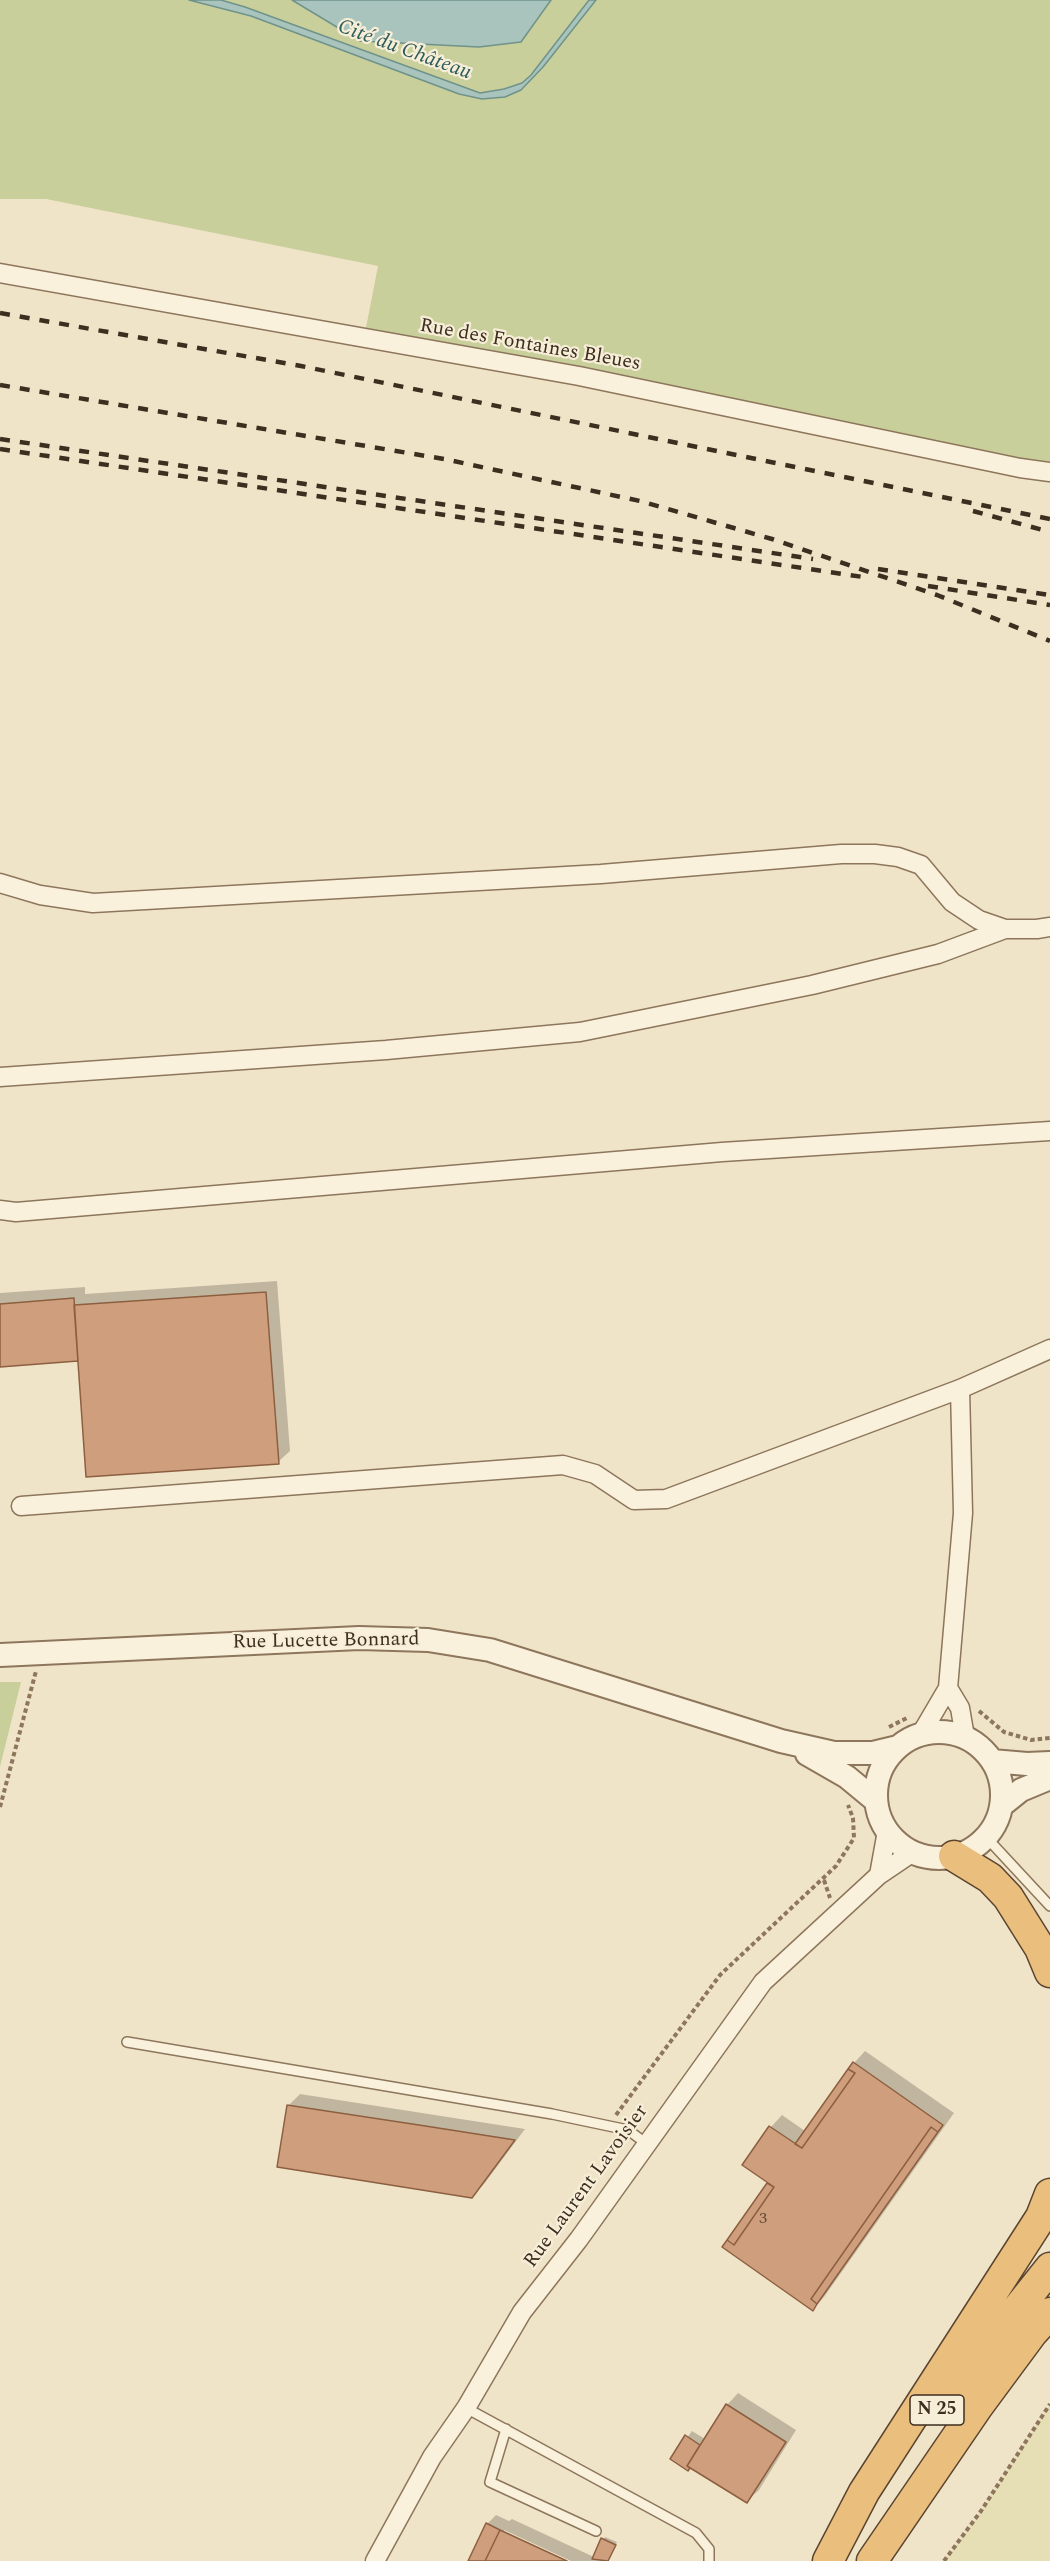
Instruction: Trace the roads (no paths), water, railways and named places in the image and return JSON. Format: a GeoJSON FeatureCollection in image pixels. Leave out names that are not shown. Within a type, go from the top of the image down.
{"type":"FeatureCollection","features":[{"type":"Feature","properties":{"kind":"highway"},"geometry":{"type":"LineString","coordinates":[[954,1856],[990,1878],[1008,1897],[1041,1948],[1050,1972]]}},
{"type":"Feature","properties":{"kind":"highway"},"geometry":{"type":"LineString","coordinates":[[828,2561],[864,2492],[1041,2217],[1050,2194]]}},
{"type":"Feature","properties":{"kind":"highway","name":"N 25"},"geometry":{"type":"LineString","coordinates":[[836,2561],[874,2501],[948,2395],[1050,2268]]}},
{"type":"Feature","properties":{"kind":"highway","name":"N 25"},"geometry":{"type":"LineString","coordinates":[[872,2561],[978,2406],[1032,2333],[1050,2313]]}},
{"type":"Feature","properties":{"kind":"highway"},"geometry":{"type":"LineString","coordinates":[[999,2380],[1050,2338]]}},
{"type":"Feature","properties":{"kind":"street","name":"Rue des Fontaines Bleues"},"geometry":{"type":"LineString","coordinates":[[0,273],[579,376],[1020,468],[1050,472]]}},
{"type":"Feature","properties":{"kind":"street"},"geometry":{"type":"LineString","coordinates":[[0,883],[40,895],[93,903],[589,874],[841,854],[875,854],[898,857],[921,865],[952,902],[979,920],[1005,929],[1050,927]]}},
{"type":"Feature","properties":{"kind":"street"},"geometry":{"type":"LineString","coordinates":[[0,1077],[374,1051],[580,1032],[812,985],[938,954],[1005,929]]}},
{"type":"Feature","properties":{"kind":"street"},"geometry":{"type":"LineString","coordinates":[[0,1210],[16,1212],[722,1152],[1050,1131]]}},
{"type":"Feature","properties":{"kind":"street"},"geometry":{"type":"LineString","coordinates":[[21,1506],[563,1465],[595,1474],[634,1500],[666,1499],[960,1389],[1050,1349]]}},
{"type":"Feature","properties":{"kind":"street"},"geometry":{"type":"LineString","coordinates":[[921,1734],[948,1688],[963,1512],[960,1389]]}},
{"type":"Feature","properties":{"kind":"street","name":"Rue Lucette Bonnard"},"geometry":{"type":"LineString","coordinates":[[0,1655],[359,1638],[428,1640],[490,1650],[781,1741],[834,1753],[873,1753],[898,1747]]}},
{"type":"Feature","properties":{"kind":"street"},"geometry":{"type":"LineString","coordinates":[[948,1688],[960,1708],[965,1737]]}},
{"type":"Feature","properties":{"kind":"street"},"geometry":{"type":"LineString","coordinates":[[951,1733],[965,1737],[980,1747],[992,1761],[1001,1783],[1001,1806],[998,1817],[986,1837],[966,1852],[954,1856],[933,1857],[913,1852],[898,1843],[887,1831],[876,1801],[877,1781],[885,1762],[898,1747],[921,1734],[951,1733]]}},
{"type":"Feature","properties":{"kind":"street","name":"Rue Lucette Bonnard"},"geometry":{"type":"LineString","coordinates":[[781,1741],[847,1777],[876,1801]]}},
{"type":"Feature","properties":{"kind":"street"},"geometry":{"type":"LineString","coordinates":[[992,1761],[1050,1763]]}},
{"type":"Feature","properties":{"kind":"street"},"geometry":{"type":"LineString","coordinates":[[1001,1806],[1021,1790],[1050,1778]]}},
{"type":"Feature","properties":{"kind":"street"},"geometry":{"type":"LineString","coordinates":[[879,1875],[887,1831]]}},
{"type":"Feature","properties":{"kind":"street","name":"Rue Laurent Lavoisier"},"geometry":{"type":"LineString","coordinates":[[375,2561],[432,2457],[466,2408],[522,2312],[579,2239],[763,1982],[879,1875],[913,1852]]}},
{"type":"Feature","properties":{"kind":"lane"},"geometry":{"type":"LineString","coordinates":[[986,1837],[1050,1906]]}},
{"type":"Feature","properties":{"kind":"lane"},"geometry":{"type":"LineString","coordinates":[[127,2042],[610,2126],[628,2130],[647,2144]]}},
{"type":"Feature","properties":{"kind":"lane"},"geometry":{"type":"LineString","coordinates":[[466,2408],[696,2533],[709,2549],[709,2561]]}},
{"type":"Feature","properties":{"kind":"lane"},"geometry":{"type":"LineString","coordinates":[[506,2429],[490,2482],[596,2531]]}},
{"type":"Feature","properties":{"kind":"water"},"geometry":{"type":"Polygon","coordinates":[[[189,0],[221,0],[245,7],[480,93],[522,83],[531,75],[589,0],[596,0],[543,67],[521,90],[505,97],[482,99],[459,94],[251,16],[189,0]]]}},
{"type":"Feature","properties":{"kind":"water"},"geometry":{"type":"Polygon","coordinates":[[[292,0],[551,0],[521,42],[479,47],[360,41],[292,0]]]}},
{"type":"Feature","properties":{"kind":"railway"},"geometry":{"type":"LineString","coordinates":[[0,313],[301,366],[1050,519]]}},
{"type":"Feature","properties":{"kind":"railway"},"geometry":{"type":"LineString","coordinates":[[0,385],[444,459],[640,501],[772,539],[937,595],[1050,641]]}},
{"type":"Feature","properties":{"kind":"railway"},"geometry":{"type":"LineString","coordinates":[[0,439],[813,559]]}},
{"type":"Feature","properties":{"kind":"railway"},"geometry":{"type":"LineString","coordinates":[[0,449],[863,577]]}},
{"type":"Feature","properties":{"kind":"railway"},"geometry":{"type":"LineString","coordinates":[[973,511],[1050,532]]}},
{"type":"Feature","properties":{"kind":"railway"},"geometry":{"type":"LineString","coordinates":[[878,569],[1050,595]]}},
{"type":"Feature","properties":{"kind":"railway"},"geometry":{"type":"LineString","coordinates":[[928,586],[1050,605]]}},
{"type":"Feature","properties":{"kind":"water label","name":"Cité du Château"},"geometry":{"type":"Point","coordinates":[404,51]}}]}
